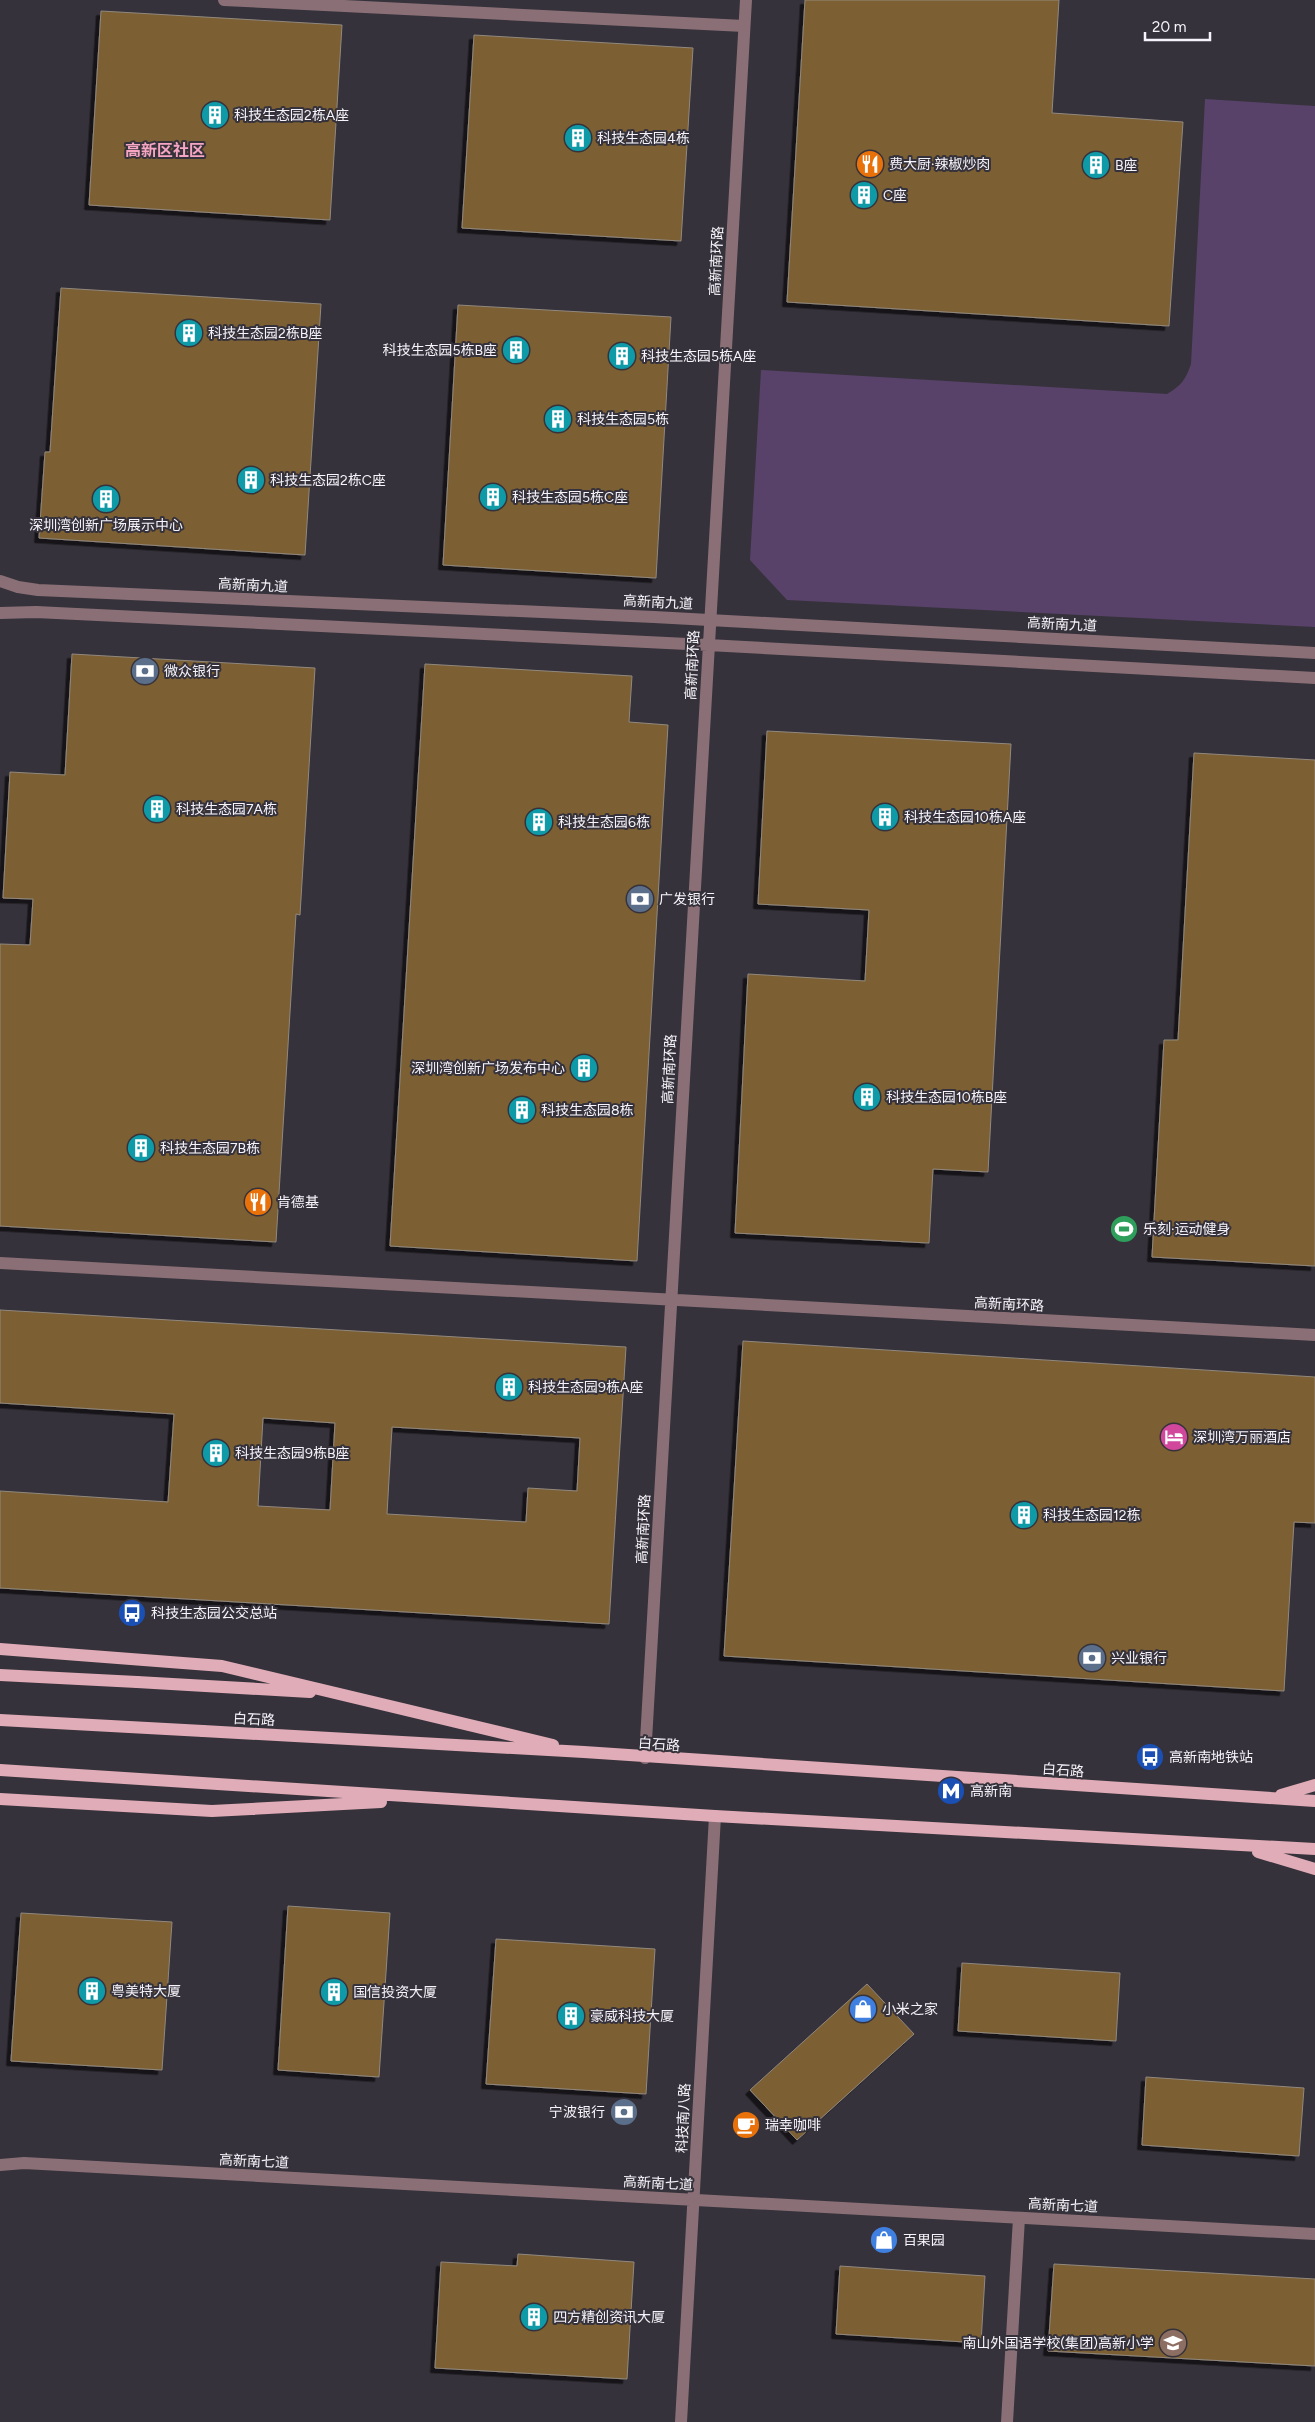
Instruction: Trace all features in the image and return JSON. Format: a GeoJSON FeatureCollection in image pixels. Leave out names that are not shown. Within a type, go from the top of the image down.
{"type":"FeatureCollection","features":[{"type":"Feature","properties":{"kind":"main road"},"geometry":{"type":"LineString","coordinates":[[0,1650],[222,1666],[344,1693],[584,1752]]}},
{"type":"Feature","properties":{"kind":"main road"},"geometry":{"type":"LineString","coordinates":[[0,1676],[344,1693]]}},
{"type":"Feature","properties":{"kind":"main road","name":"白石路"},"geometry":{"type":"LineString","coordinates":[[0,1720],[584,1752],[645,1758],[1315,1801]]}},
{"type":"Feature","properties":{"kind":"main road"},"geometry":{"type":"LineString","coordinates":[[0,1770],[715,1816],[1315,1849]]}},
{"type":"Feature","properties":{"kind":"main road"},"geometry":{"type":"LineString","coordinates":[[1273,1798],[1315,1785]]}},
{"type":"Feature","properties":{"kind":"main road"},"geometry":{"type":"LineString","coordinates":[[0,1799],[212,1811],[433,1799]]}},
{"type":"Feature","properties":{"kind":"main road"},"geometry":{"type":"LineString","coordinates":[[1226,1844],[1315,1869]]}},
{"type":"Feature","properties":{"kind":"street"},"geometry":{"type":"LineString","coordinates":[[224,0],[744,26]]}},
{"type":"Feature","properties":{"kind":"street","name":"高新南环路"},"geometry":{"type":"LineString","coordinates":[[645,1758],[746,0]]}},
{"type":"Feature","properties":{"kind":"street","name":"高新南九道"},"geometry":{"type":"LineString","coordinates":[[0,581],[18,587],[38,590],[710,620],[1315,653]]}},
{"type":"Feature","properties":{"kind":"street"},"geometry":{"type":"LineString","coordinates":[[0,613],[36,612],[708,645],[1315,678]]}},
{"type":"Feature","properties":{"kind":"street"},"geometry":{"type":"LineString","coordinates":[[0,1263],[671,1302]]}},
{"type":"Feature","properties":{"kind":"street","name":"高新南环路"},"geometry":{"type":"LineString","coordinates":[[671,1302],[1315,1335]]}},
{"type":"Feature","properties":{"kind":"street","name":"科技南八路"},"geometry":{"type":"LineString","coordinates":[[680,2422],[715,1816]]}},
{"type":"Feature","properties":{"kind":"street","name":"高新南七道"},"geometry":{"type":"LineString","coordinates":[[0,2165],[44,2164],[1315,2234]]}},
{"type":"Feature","properties":{"kind":"street"},"geometry":{"type":"LineString","coordinates":[[1007,2422],[1019,2218]]}},
{"type":"Feature","properties":{"kind":"shaded area"},"geometry":{"type":"Polygon","coordinates":[[[1205,99],[1315,106],[1315,627],[787,600],[750,560],[761,370],[1167,394],[1182,382],[1191,364],[1205,99]]]}},
{"type":"Feature","properties":{"kind":"building"},"geometry":{"type":"Polygon","coordinates":[[[805,0],[1059,0],[1052,113],[1183,122],[1169,326],[787,302],[805,0]]]}},
{"type":"Feature","properties":{"kind":"building","name":"科技生态园2栋A座"},"geometry":{"type":"Polygon","coordinates":[[[101,11],[342,25],[330,220],[89,205],[101,11]]]}},
{"type":"Feature","properties":{"kind":"building","name":"科技生态园4栋"},"geometry":{"type":"Polygon","coordinates":[[[474,35],[693,48],[681,241],[462,228],[474,35]]]}},
{"type":"Feature","properties":{"kind":"building"},"geometry":{"type":"Polygon","coordinates":[[[61,288],[321,304],[305,555],[39,538],[45,452],[50,452],[61,288]]]}},
{"type":"Feature","properties":{"kind":"building","name":"科技生态园5栋"},"geometry":{"type":"Polygon","coordinates":[[[458,305],[671,317],[656,578],[443,565],[458,305]]]}},
{"type":"Feature","properties":{"kind":"building"},"geometry":{"type":"Polygon","coordinates":[[[72,654],[315,668],[300,915],[296,914],[276,1242],[0,1226],[0,944],[30,945],[33,899],[3,898],[10,772],[65,775],[72,654]]]}},
{"type":"Feature","properties":{"kind":"building"},"geometry":{"type":"Polygon","coordinates":[[[425,664],[632,676],[629,722],[668,725],[637,1261],[390,1246],[425,664]]]}},
{"type":"Feature","properties":{"kind":"building"},"geometry":{"type":"Polygon","coordinates":[[[767,731],[1011,744],[988,1172],[933,1169],[929,1243],[735,1233],[748,974],[865,981],[869,910],[758,904],[767,731]]]}},
{"type":"Feature","properties":{"kind":"building"},"geometry":{"type":"Polygon","coordinates":[[[1194,753],[1315,760],[1315,1266],[1152,1257],[1164,1040],[1178,1040],[1194,753]]]}},
{"type":"Feature","properties":{"kind":"building","name":"科技生态园9栋B座"},"geometry":{"type":"Polygon","coordinates":[[[0,1310],[626,1347],[609,1624],[0,1588],[0,1491],[168,1502],[174,1414],[0,1403],[0,1310]],[[263,1418],[258,1506],[330,1510],[335,1423],[263,1418]],[[392,1427],[387,1514],[526,1522],[528,1488],[577,1491],[580,1438],[392,1427]]]}},
{"type":"Feature","properties":{"kind":"building","name":"科技生态园12栋"},"geometry":{"type":"Polygon","coordinates":[[[743,1341],[1315,1377],[1315,1523],[1294,1522],[1284,1691],[724,1656],[743,1341]]]}},
{"type":"Feature","properties":{"kind":"building","name":"国信投资大厦"},"geometry":{"type":"Polygon","coordinates":[[[288,1906],[390,1913],[379,2077],[278,2070],[288,1906]]]}},
{"type":"Feature","properties":{"kind":"building","name":"粤美特大厦"},"geometry":{"type":"Polygon","coordinates":[[[21,1913],[172,1922],[162,2070],[11,2061],[21,1913]]]}},
{"type":"Feature","properties":{"kind":"building","name":"豪威科技大厦"},"geometry":{"type":"Polygon","coordinates":[[[496,1939],[655,1949],[646,2094],[486,2084],[496,1939]]]}},
{"type":"Feature","properties":{"kind":"building"},"geometry":{"type":"Polygon","coordinates":[[[962,1963],[1120,1973],[1116,2041],[958,2031],[962,1963]]]}},
{"type":"Feature","properties":{"kind":"building"},"geometry":{"type":"Polygon","coordinates":[[[867,1984],[914,2034],[797,2140],[750,2090],[867,1984]]]}},
{"type":"Feature","properties":{"kind":"building"},"geometry":{"type":"Polygon","coordinates":[[[1146,2077],[1304,2088],[1299,2156],[1142,2145],[1146,2077]]]}},
{"type":"Feature","properties":{"kind":"building","name":"四方精创资讯大厦"},"geometry":{"type":"Polygon","coordinates":[[[518,2254],[634,2262],[627,2379],[435,2368],[441,2262],[517,2266],[518,2254]]]}},
{"type":"Feature","properties":{"kind":"building"},"geometry":{"type":"Polygon","coordinates":[[[1054,2264],[1315,2279],[1315,2366],[1048,2351],[1054,2264]]]}},
{"type":"Feature","properties":{"kind":"building"},"geometry":{"type":"Polygon","coordinates":[[[840,2266],[985,2276],[981,2343],[836,2334],[840,2266]]]}},
{"type":"Feature","properties":{"kind":"place","name":"科技生态园2栋A座"},"geometry":{"type":"Point","coordinates":[215,115]}},
{"type":"Feature","properties":{"kind":"place","name":"科技生态园4栋"},"geometry":{"type":"Point","coordinates":[578,138]}},
{"type":"Feature","properties":{"kind":"place","name":"费大厨·辣椒炒肉"},"geometry":{"type":"Point","coordinates":[870,164]}},
{"type":"Feature","properties":{"kind":"place","name":"B座"},"geometry":{"type":"Point","coordinates":[1096,165]}},
{"type":"Feature","properties":{"kind":"place","name":"C座"},"geometry":{"type":"Point","coordinates":[864,195]}},
{"type":"Feature","properties":{"kind":"place","name":"科技生态园2栋B座"},"geometry":{"type":"Point","coordinates":[189,333]}},
{"type":"Feature","properties":{"kind":"place","name":"科技生态园5栋B座"},"geometry":{"type":"Point","coordinates":[516,350]}},
{"type":"Feature","properties":{"kind":"place","name":"科技生态园5栋A座"},"geometry":{"type":"Point","coordinates":[622,356]}},
{"type":"Feature","properties":{"kind":"place","name":"科技生态园5栋"},"geometry":{"type":"Point","coordinates":[558,419]}},
{"type":"Feature","properties":{"kind":"place","name":"科技生态园2栋C座"},"geometry":{"type":"Point","coordinates":[251,480]}},
{"type":"Feature","properties":{"kind":"place","name":"科技生态园5栋C座"},"geometry":{"type":"Point","coordinates":[493,497]}},
{"type":"Feature","properties":{"kind":"place","name":"深圳湾创新广场展示中心"},"geometry":{"type":"Point","coordinates":[106,499]}},
{"type":"Feature","properties":{"kind":"place","name":"微众银行"},"geometry":{"type":"Point","coordinates":[145,671]}},
{"type":"Feature","properties":{"kind":"place","name":"科技生态园7A栋"},"geometry":{"type":"Point","coordinates":[157,809]}},
{"type":"Feature","properties":{"kind":"place","name":"科技生态园10栋A座"},"geometry":{"type":"Point","coordinates":[885,817]}},
{"type":"Feature","properties":{"kind":"place","name":"科技生态园6栋"},"geometry":{"type":"Point","coordinates":[539,822]}},
{"type":"Feature","properties":{"kind":"place","name":"广发银行"},"geometry":{"type":"Point","coordinates":[640,899]}},
{"type":"Feature","properties":{"kind":"place","name":"深圳湾创新广场发布中心"},"geometry":{"type":"Point","coordinates":[584,1068]}},
{"type":"Feature","properties":{"kind":"place","name":"科技生态园10栋B座"},"geometry":{"type":"Point","coordinates":[867,1097]}},
{"type":"Feature","properties":{"kind":"place","name":"科技生态园8栋"},"geometry":{"type":"Point","coordinates":[522,1110]}},
{"type":"Feature","properties":{"kind":"place","name":"科技生态园7B栋"},"geometry":{"type":"Point","coordinates":[141,1148]}},
{"type":"Feature","properties":{"kind":"place","name":"肯德基"},"geometry":{"type":"Point","coordinates":[258,1202]}},
{"type":"Feature","properties":{"kind":"place","name":"乐刻·运动健身"},"geometry":{"type":"Point","coordinates":[1124,1229]}},
{"type":"Feature","properties":{"kind":"place","name":"科技生态园9栋A座"},"geometry":{"type":"Point","coordinates":[509,1387]}},
{"type":"Feature","properties":{"kind":"place","name":"深圳湾万丽酒店"},"geometry":{"type":"Point","coordinates":[1174,1437]}},
{"type":"Feature","properties":{"kind":"place","name":"科技生态园9栋B座"},"geometry":{"type":"Point","coordinates":[216,1453]}},
{"type":"Feature","properties":{"kind":"place","name":"科技生态园12栋"},"geometry":{"type":"Point","coordinates":[1024,1515]}},
{"type":"Feature","properties":{"kind":"place","name":"科技生态园公交总站"},"geometry":{"type":"Point","coordinates":[132,1613]}},
{"type":"Feature","properties":{"kind":"place","name":"兴业银行"},"geometry":{"type":"Point","coordinates":[1092,1658]}},
{"type":"Feature","properties":{"kind":"place","name":"高新南地铁站"},"geometry":{"type":"Point","coordinates":[1150,1757]}},
{"type":"Feature","properties":{"kind":"place","name":"高新南"},"geometry":{"type":"Point","coordinates":[951,1791]}},
{"type":"Feature","properties":{"kind":"place","name":"粤美特大厦"},"geometry":{"type":"Point","coordinates":[92,1991]}},
{"type":"Feature","properties":{"kind":"place","name":"国信投资大厦"},"geometry":{"type":"Point","coordinates":[334,1992]}},
{"type":"Feature","properties":{"kind":"place","name":"小米之家"},"geometry":{"type":"Point","coordinates":[863,2009]}},
{"type":"Feature","properties":{"kind":"place","name":"豪威科技大厦"},"geometry":{"type":"Point","coordinates":[571,2016]}},
{"type":"Feature","properties":{"kind":"place","name":"宁波银行"},"geometry":{"type":"Point","coordinates":[624,2112]}},
{"type":"Feature","properties":{"kind":"place","name":"瑞幸咖啡"},"geometry":{"type":"Point","coordinates":[746,2125]}},
{"type":"Feature","properties":{"kind":"place","name":"百果园"},"geometry":{"type":"Point","coordinates":[884,2240]}},
{"type":"Feature","properties":{"kind":"place","name":"四方精创资讯大厦"},"geometry":{"type":"Point","coordinates":[534,2317]}},
{"type":"Feature","properties":{"kind":"place","name":"南山外国语学校(集团)高新小学"},"geometry":{"type":"Point","coordinates":[1173,2343]}},
{"type":"Feature","properties":{"kind":"district","name":"高新区社区"},"geometry":{"type":"Point","coordinates":[165,150]}}]}
